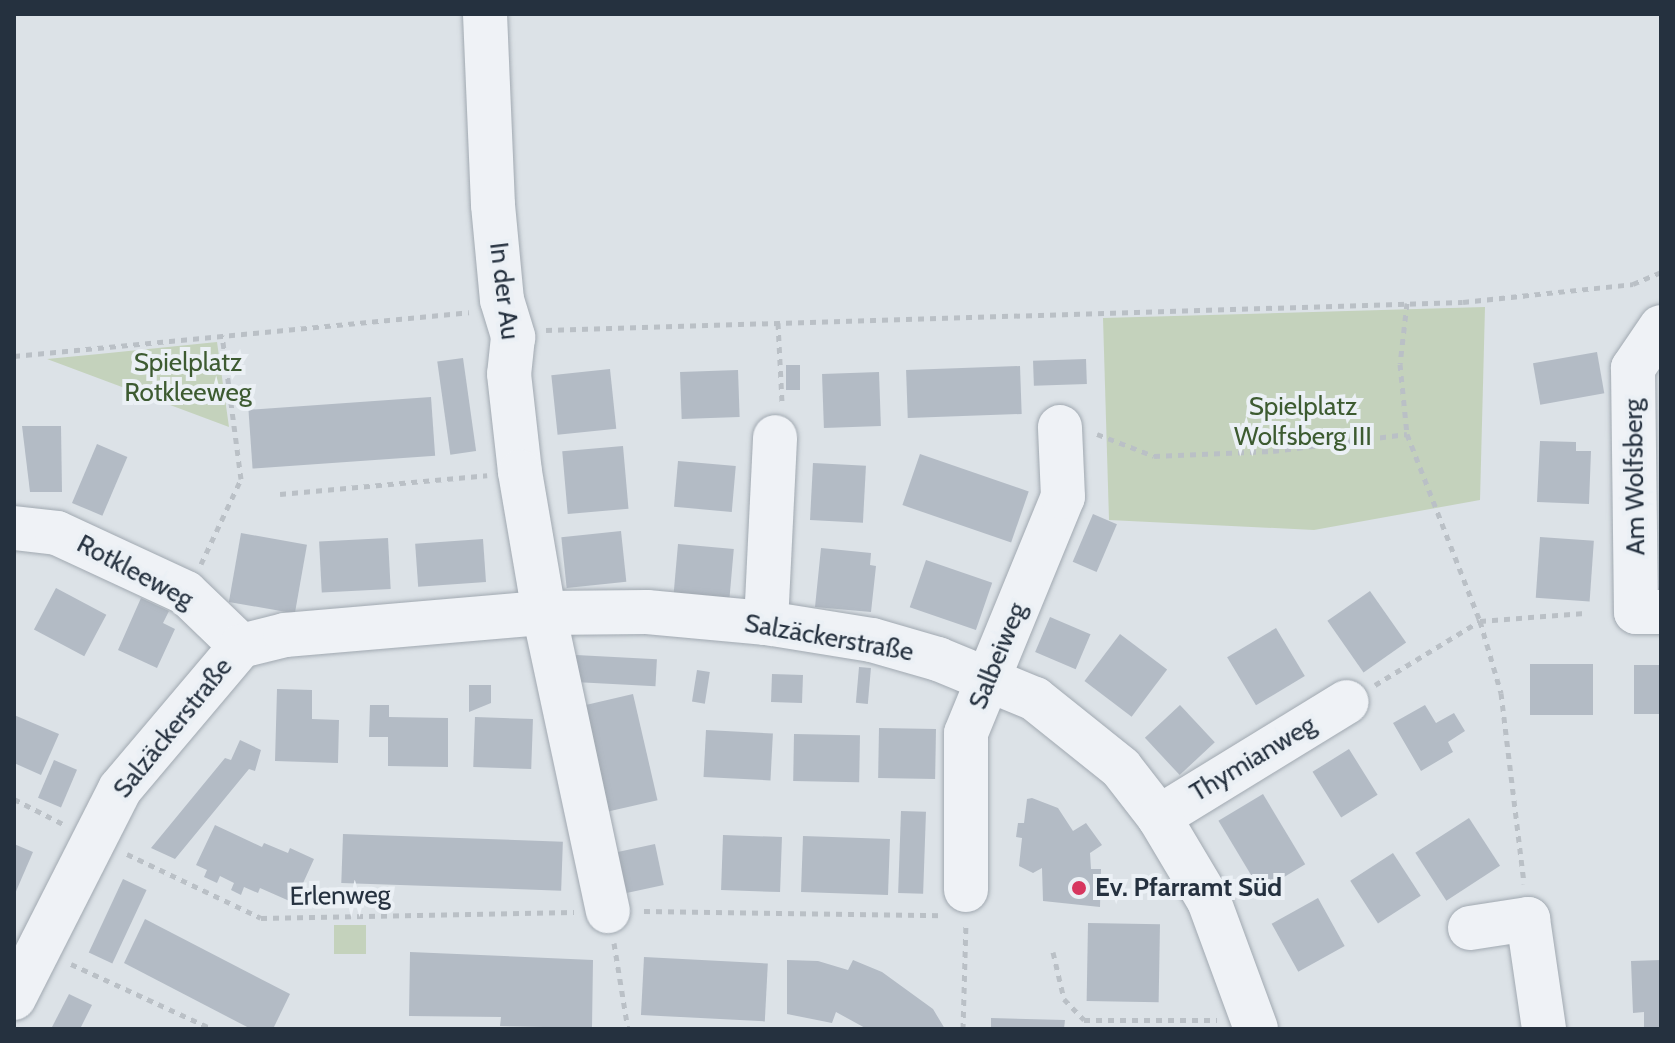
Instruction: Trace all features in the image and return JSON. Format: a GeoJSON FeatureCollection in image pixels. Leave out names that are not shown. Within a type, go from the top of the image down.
{"type":"FeatureCollection","features":[{"type":"Feature","properties":{"kind":"street","name":"In der Au"},"geometry":{"type":"LineString","coordinates":[[485,14],[493,205],[508,321],[513,337],[509,374],[520,472],[544,613]]}},
{"type":"Feature","properties":{"kind":"street","name":"Am Wolfsberg"},"geometry":{"type":"LineString","coordinates":[[1661,327],[1633,368],[1636,612],[1661,612]]}},
{"type":"Feature","properties":{"kind":"street","name":"Salbeiweg"},"geometry":{"type":"LineString","coordinates":[[961,907],[966,733],[1063,497],[1060,427]]}},
{"type":"Feature","properties":{"kind":"street"},"geometry":{"type":"LineString","coordinates":[[766,623],[775,437]]}},
{"type":"Feature","properties":{"kind":"street","name":"Rotkleeweg"},"geometry":{"type":"LineString","coordinates":[[14,528],[57,533],[186,593],[241,646]]}},
{"type":"Feature","properties":{"kind":"street","name":"Salzäckerstraße"},"geometry":{"type":"LineString","coordinates":[[14,998],[92,837],[120,789],[241,646],[285,635],[544,613],[647,612],[766,623],[872,640],[990,678],[1035,699],[1083,733],[1121,768],[1159,817],[1209,901],[1255,1024]]}},
{"type":"Feature","properties":{"kind":"street"},"geometry":{"type":"LineString","coordinates":[[544,613],[608,911]]}},
{"type":"Feature","properties":{"kind":"street","name":"Thymianweg"},"geometry":{"type":"LineString","coordinates":[[1159,817],[1347,702]]}},
{"type":"Feature","properties":{"kind":"street"},"geometry":{"type":"LineString","coordinates":[[1470,928],[1528,919],[1544,1029]]}},
{"type":"Feature","properties":{"kind":"path"},"geometry":{"type":"LineString","coordinates":[[14,356],[481,311],[549,330],[1407,303],[1520,299],[1633,284],[1661,272]]}},
{"type":"Feature","properties":{"kind":"path"},"geometry":{"type":"LineString","coordinates":[[1407,303],[1400,364],[1407,434],[1480,621],[1501,693],[1512,760],[1528,919]]}},
{"type":"Feature","properties":{"kind":"path"},"geometry":{"type":"LineString","coordinates":[[775,437],[783,415],[778,323]]}},
{"type":"Feature","properties":{"kind":"path"},"geometry":{"type":"LineString","coordinates":[[186,593],[241,479],[222,335]]}},
{"type":"Feature","properties":{"kind":"path"},"geometry":{"type":"LineString","coordinates":[[1060,427],[1106,436],[1154,456],[1273,451],[1407,434]]}},
{"type":"Feature","properties":{"kind":"path"},"geometry":{"type":"LineString","coordinates":[[280,494],[520,472]]}},
{"type":"Feature","properties":{"kind":"path"},"geometry":{"type":"LineString","coordinates":[[1347,702],[1480,621],[1585,613]]}},
{"type":"Feature","properties":{"kind":"path","name":"Erlenweg"},"geometry":{"type":"LineString","coordinates":[[14,799],[261,918],[608,911]]}},
{"type":"Feature","properties":{"kind":"path"},"geometry":{"type":"LineString","coordinates":[[628,1029],[608,911],[961,907],[963,1029]]}},
{"type":"Feature","properties":{"kind":"path"},"geometry":{"type":"LineString","coordinates":[[38,948],[212,1029]]}},
{"type":"Feature","properties":{"kind":"path"},"geometry":{"type":"LineString","coordinates":[[1053,952],[1064,999],[1090,1029]]}},
{"type":"Feature","properties":{"kind":"path"},"geometry":{"type":"LineString","coordinates":[[1084,1020],[1255,1024]]}},
{"type":"Feature","properties":{"kind":"green space","name":"Spielplatz Wolfsberg III"},"geometry":{"type":"Polygon","coordinates":[[[1485,307],[1480,500],[1314,530],[1109,520],[1103,318],[1485,307]]]}},
{"type":"Feature","properties":{"kind":"green space","name":"Spielplatz Rotkleeweg"},"geometry":{"type":"Polygon","coordinates":[[[217,342],[229,427],[47,359],[99,354],[217,342]]]}},
{"type":"Feature","properties":{"kind":"green space"},"geometry":{"type":"Polygon","coordinates":[[[334,925],[366,925],[366,954],[334,954],[334,925]]]}},
{"type":"Feature","properties":{"kind":"building"},"geometry":{"type":"Polygon","coordinates":[[[1597,352],[1604,393],[1540,405],[1533,363],[1597,352]]]}},
{"type":"Feature","properties":{"kind":"building"},"geometry":{"type":"Polygon","coordinates":[[[463,358],[476,451],[450,455],[437,362],[463,358]]]}},
{"type":"Feature","properties":{"kind":"building"},"geometry":{"type":"Polygon","coordinates":[[[1086,359],[1087,384],[1034,386],[1033,361],[1086,359]]]}},
{"type":"Feature","properties":{"kind":"building"},"geometry":{"type":"Polygon","coordinates":[[[786,365],[800,365],[800,390],[786,390],[786,365]]]}},
{"type":"Feature","properties":{"kind":"building"},"geometry":{"type":"Polygon","coordinates":[[[1020,366],[1022,414],[908,418],[906,370],[1020,366]]]}},
{"type":"Feature","properties":{"kind":"building"},"geometry":{"type":"Polygon","coordinates":[[[610,369],[616,429],[558,435],[551,375],[610,369]]]}},
{"type":"Feature","properties":{"kind":"building"},"geometry":{"type":"Polygon","coordinates":[[[738,370],[740,417],[682,419],[680,372],[738,370]]]}},
{"type":"Feature","properties":{"kind":"building"},"geometry":{"type":"Polygon","coordinates":[[[879,372],[881,426],[824,428],[822,374],[879,372]]]}},
{"type":"Feature","properties":{"kind":"building"},"geometry":{"type":"Polygon","coordinates":[[[431,397],[435,456],[253,469],[248,410],[431,397]]]}},
{"type":"Feature","properties":{"kind":"building"},"geometry":{"type":"Polygon","coordinates":[[[22,426],[61,426],[62,492],[30,492],[22,426]]]}},
{"type":"Feature","properties":{"kind":"building"},"geometry":{"type":"Polygon","coordinates":[[[1540,441],[1576,442],[1576,451],[1591,451],[1589,504],[1537,502],[1540,441]]]}},
{"type":"Feature","properties":{"kind":"building"},"geometry":{"type":"Polygon","coordinates":[[[97,444],[127,457],[102,516],[72,503],[97,444]]]}},
{"type":"Feature","properties":{"kind":"building"},"geometry":{"type":"Polygon","coordinates":[[[623,446],[628,509],[568,514],[562,451],[623,446]]]}},
{"type":"Feature","properties":{"kind":"building"},"geometry":{"type":"Polygon","coordinates":[[[920,454],[1029,491],[1011,542],[902,505],[920,454]]]}},
{"type":"Feature","properties":{"kind":"building"},"geometry":{"type":"Polygon","coordinates":[[[678,461],[736,466],[732,512],[674,507],[678,461]]]}},
{"type":"Feature","properties":{"kind":"building"},"geometry":{"type":"Polygon","coordinates":[[[813,463],[866,466],[863,523],[810,520],[813,463]]]}},
{"type":"Feature","properties":{"kind":"building"},"geometry":{"type":"Polygon","coordinates":[[[1093,514],[1117,524],[1097,572],[1073,562],[1093,514]]]}},
{"type":"Feature","properties":{"kind":"building"},"geometry":{"type":"Polygon","coordinates":[[[621,531],[626,582],[567,588],[561,537],[621,531]]]}},
{"type":"Feature","properties":{"kind":"building"},"geometry":{"type":"Polygon","coordinates":[[[241,533],[307,545],[295,614],[229,602],[241,533]]]}},
{"type":"Feature","properties":{"kind":"building"},"geometry":{"type":"Polygon","coordinates":[[[1540,537],[1594,541],[1590,602],[1536,598],[1540,537]]]}},
{"type":"Feature","properties":{"kind":"building"},"geometry":{"type":"Polygon","coordinates":[[[388,538],[391,589],[322,593],[319,542],[388,538]]]}},
{"type":"Feature","properties":{"kind":"building"},"geometry":{"type":"Polygon","coordinates":[[[483,539],[486,582],[418,587],[415,544],[483,539]]]}},
{"type":"Feature","properties":{"kind":"building"},"geometry":{"type":"Polygon","coordinates":[[[678,544],[734,549],[729,603],[673,598],[678,544]]]}},
{"type":"Feature","properties":{"kind":"building"},"geometry":{"type":"Polygon","coordinates":[[[821,548],[871,553],[870,565],[876,566],[871,612],[815,607],[821,548]]]}},
{"type":"Feature","properties":{"kind":"building"},"geometry":{"type":"Polygon","coordinates":[[[926,560],[992,583],[976,630],[910,607],[926,560]]]}},
{"type":"Feature","properties":{"kind":"building"},"geometry":{"type":"Polygon","coordinates":[[[56,588],[106,615],[84,656],[34,629],[56,588]]]}},
{"type":"Feature","properties":{"kind":"building"},"geometry":{"type":"Polygon","coordinates":[[[1370,591],[1406,643],[1364,672],[1327,621],[1370,591]]]}},
{"type":"Feature","properties":{"kind":"building"},"geometry":{"type":"Polygon","coordinates":[[[141,598],[169,611],[163,623],[175,629],[157,668],[118,650],[141,598]]]}},
{"type":"Feature","properties":{"kind":"building"},"geometry":{"type":"Polygon","coordinates":[[[1050,617],[1091,634],[1076,669],[1035,652],[1050,617]]]}},
{"type":"Feature","properties":{"kind":"building"},"geometry":{"type":"Polygon","coordinates":[[[1276,628],[1305,676],[1256,705],[1227,657],[1276,628]]]}},
{"type":"Feature","properties":{"kind":"building"},"geometry":{"type":"Polygon","coordinates":[[[1120,634],[1167,670],[1132,717],[1084,681],[1120,634]]]}},
{"type":"Feature","properties":{"kind":"building"},"geometry":{"type":"Polygon","coordinates":[[[576,655],[657,659],[655,686],[575,682],[576,655]]]}},
{"type":"Feature","properties":{"kind":"building"},"geometry":{"type":"Polygon","coordinates":[[[1530,664],[1593,664],[1593,715],[1530,715],[1530,664]]]}},
{"type":"Feature","properties":{"kind":"building"},"geometry":{"type":"Polygon","coordinates":[[[1634,665],[1661,665],[1661,714],[1634,714],[1634,665]]]}},
{"type":"Feature","properties":{"kind":"building"},"geometry":{"type":"Polygon","coordinates":[[[859,667],[871,668],[868,704],[856,703],[859,667]]]}},
{"type":"Feature","properties":{"kind":"building"},"geometry":{"type":"Polygon","coordinates":[[[697,670],[710,672],[705,704],[692,702],[697,670]]]}},
{"type":"Feature","properties":{"kind":"building"},"geometry":{"type":"Polygon","coordinates":[[[772,674],[803,675],[802,703],[771,702],[772,674]]]}},
{"type":"Feature","properties":{"kind":"building"},"geometry":{"type":"Polygon","coordinates":[[[469,685],[491,685],[491,703],[469,712],[469,685]]]}},
{"type":"Feature","properties":{"kind":"building"},"geometry":{"type":"Polygon","coordinates":[[[277,689],[312,690],[312,719],[339,720],[338,763],[275,761],[277,689]]]}},
{"type":"Feature","properties":{"kind":"building"},"geometry":{"type":"Polygon","coordinates":[[[633,694],[658,800],[605,812],[580,706],[633,694]]]}},
{"type":"Feature","properties":{"kind":"building"},"geometry":{"type":"Polygon","coordinates":[[[370,705],[389,705],[389,717],[448,718],[448,767],[388,766],[388,737],[369,737],[370,705]]]}},
{"type":"Feature","properties":{"kind":"building"},"geometry":{"type":"Polygon","coordinates":[[[1180,705],[1215,742],[1180,775],[1145,738],[1180,705]]]}},
{"type":"Feature","properties":{"kind":"building"},"geometry":{"type":"Polygon","coordinates":[[[1425,705],[1436,723],[1454,713],[1465,731],[1448,742],[1453,752],[1421,771],[1393,723],[1425,705]]]}},
{"type":"Feature","properties":{"kind":"building"},"geometry":{"type":"Polygon","coordinates":[[[14,715],[59,734],[41,775],[14,763],[14,715]]]}},
{"type":"Feature","properties":{"kind":"building"},"geometry":{"type":"Polygon","coordinates":[[[475,717],[533,719],[531,769],[473,767],[475,717]]]}},
{"type":"Feature","properties":{"kind":"building"},"geometry":{"type":"Polygon","coordinates":[[[879,728],[936,729],[935,779],[878,778],[879,728]]]}},
{"type":"Feature","properties":{"kind":"building"},"geometry":{"type":"Polygon","coordinates":[[[706,730],[773,734],[770,780],[704,777],[706,730]]]}},
{"type":"Feature","properties":{"kind":"building"},"geometry":{"type":"Polygon","coordinates":[[[794,734],[860,735],[859,782],[793,781],[794,734]]]}},
{"type":"Feature","properties":{"kind":"building"},"geometry":{"type":"Polygon","coordinates":[[[240,740],[261,750],[255,771],[249,769],[175,859],[151,848],[225,758],[231,760],[240,740]]]}},
{"type":"Feature","properties":{"kind":"building"},"geometry":{"type":"Polygon","coordinates":[[[1349,749],[1378,795],[1341,818],[1313,772],[1349,749]]]}},
{"type":"Feature","properties":{"kind":"building"},"geometry":{"type":"Polygon","coordinates":[[[54,760],[77,770],[61,808],[38,798],[54,760]]]}},
{"type":"Feature","properties":{"kind":"building"},"geometry":{"type":"Polygon","coordinates":[[[1263,794],[1305,864],[1261,891],[1218,821],[1263,794]]]}},
{"type":"Feature","properties":{"kind":"building"},"geometry":{"type":"Polygon","coordinates":[[[1027,799],[1058,808],[1073,831],[1086,823],[1102,845],[1090,853],[1091,869],[1101,869],[1100,907],[1043,901],[1042,868],[1033,873],[1019,866],[1022,838],[1016,837],[1018,823],[1024,823],[1027,799]]]}},
{"type":"Feature","properties":{"kind":"building"},"geometry":{"type":"Polygon","coordinates":[[[901,811],[926,812],[923,894],[898,893],[901,811]]]}},
{"type":"Feature","properties":{"kind":"building"},"geometry":{"type":"Polygon","coordinates":[[[1469,818],[1500,866],[1446,901],[1415,853],[1469,818]]]}},
{"type":"Feature","properties":{"kind":"building"},"geometry":{"type":"Polygon","coordinates":[[[215,825],[262,847],[264,843],[288,853],[290,848],[314,859],[294,903],[260,888],[258,893],[244,887],[241,895],[231,890],[234,883],[220,876],[217,883],[204,877],[207,870],[196,865],[215,825]]]}},
{"type":"Feature","properties":{"kind":"building"},"geometry":{"type":"Polygon","coordinates":[[[343,834],[563,842],[561,891],[341,883],[343,834]]]}},
{"type":"Feature","properties":{"kind":"building"},"geometry":{"type":"Polygon","coordinates":[[[723,835],[782,837],[780,892],[721,890],[723,835]]]}},
{"type":"Feature","properties":{"kind":"building"},"geometry":{"type":"Polygon","coordinates":[[[803,836],[890,839],[888,895],[801,892],[803,836]]]}},
{"type":"Feature","properties":{"kind":"building"},"geometry":{"type":"Polygon","coordinates":[[[14,844],[33,852],[14,896],[14,844]]]}},
{"type":"Feature","properties":{"kind":"building"},"geometry":{"type":"Polygon","coordinates":[[[655,844],[664,885],[621,894],[612,853],[655,844]]]}},
{"type":"Feature","properties":{"kind":"building"},"geometry":{"type":"Polygon","coordinates":[[[1393,853],[1421,896],[1378,924],[1350,881],[1393,853]]]}},
{"type":"Feature","properties":{"kind":"building"},"geometry":{"type":"Polygon","coordinates":[[[123,879],[147,890],[112,963],[89,952],[123,879]]]}},
{"type":"Feature","properties":{"kind":"building"},"geometry":{"type":"Polygon","coordinates":[[[1318,898],[1345,946],[1298,972],[1272,924],[1318,898]]]}},
{"type":"Feature","properties":{"kind":"building"},"geometry":{"type":"Polygon","coordinates":[[[145,919],[290,994],[273,1029],[251,1029],[124,963],[145,919]]]}},
{"type":"Feature","properties":{"kind":"building"},"geometry":{"type":"Polygon","coordinates":[[[1088,923],[1160,924],[1159,1002],[1087,1001],[1088,923]]]}},
{"type":"Feature","properties":{"kind":"building"},"geometry":{"type":"Polygon","coordinates":[[[410,952],[593,960],[592,1028],[500,1026],[501,1017],[409,1016],[410,952]]]}},
{"type":"Feature","properties":{"kind":"building"},"geometry":{"type":"Polygon","coordinates":[[[644,957],[768,963],[765,1021],[641,1015],[644,957]]]}},
{"type":"Feature","properties":{"kind":"building"},"geometry":{"type":"Polygon","coordinates":[[[787,960],[818,961],[848,970],[853,960],[882,972],[933,1009],[945,1029],[867,1029],[836,1012],[832,1023],[787,1014],[787,960]]]}},
{"type":"Feature","properties":{"kind":"building"},"geometry":{"type":"Polygon","coordinates":[[[1661,960],[1661,1029],[1644,1029],[1644,1012],[1633,1013],[1631,961],[1661,960]]]}},
{"type":"Feature","properties":{"kind":"building"},"geometry":{"type":"Polygon","coordinates":[[[69,994],[92,1005],[80,1029],[51,1029],[69,994]]]}},
{"type":"Feature","properties":{"kind":"building"},"geometry":{"type":"Polygon","coordinates":[[[991,1018],[1065,1020],[1064,1029],[991,1029],[991,1018]]]}},
{"type":"Feature","properties":{"kind":"place","name":"Ev. Pfarramt Süd"},"geometry":{"type":"Point","coordinates":[1079,888]}}]}
